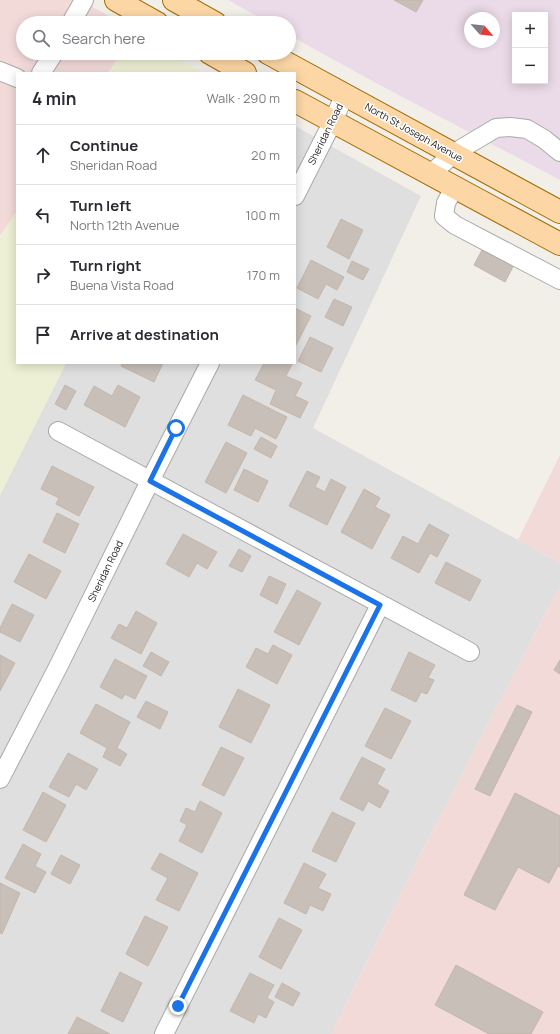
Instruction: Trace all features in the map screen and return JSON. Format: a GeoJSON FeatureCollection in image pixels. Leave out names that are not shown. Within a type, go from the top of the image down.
{"type":"FeatureCollection","features":[{"type":"Feature","properties":{"kind":"main road"},"geometry":{"type":"LineString","coordinates":[[116,0],[145,16]]}},
{"type":"Feature","properties":{"kind":"main road"},"geometry":{"type":"LineString","coordinates":[[174,0],[203,16]]}},
{"type":"Feature","properties":{"kind":"main road"},"geometry":{"type":"LineString","coordinates":[[222,60],[243,72]]}},
{"type":"Feature","properties":{"kind":"main road","name":"North St Joseph Avenue"},"geometry":{"type":"LineString","coordinates":[[280,60],[454,153],[560,212]]}},
{"type":"Feature","properties":{"kind":"main road"},"geometry":{"type":"LineString","coordinates":[[296,102],[560,244]]}},
{"type":"Feature","properties":{"kind":"street"},"geometry":{"type":"LineString","coordinates":[[76,16],[84,0]]}},
{"type":"Feature","properties":{"kind":"street"},"geometry":{"type":"LineString","coordinates":[[43,72],[50,60]]}},
{"type":"Feature","properties":{"kind":"street"},"geometry":{"type":"LineString","coordinates":[[0,71],[16,78]]}},
{"type":"Feature","properties":{"kind":"street","name":"Sheridan Road"},"geometry":{"type":"LineString","coordinates":[[296,194],[345,94]]}},
{"type":"Feature","properties":{"kind":"street"},"geometry":{"type":"LineString","coordinates":[[431,174],[454,153],[496,128],[510,127],[527,129],[544,139],[560,152]]}},
{"type":"Feature","properties":{"kind":"street"},"geometry":{"type":"LineString","coordinates":[[455,186],[446,203],[444,216],[455,225],[560,280]]}},
{"type":"Feature","properties":{"kind":"street","name":"Sheridan Road"},"geometry":{"type":"LineString","coordinates":[[0,778],[57,670],[209,364]]}},
{"type":"Feature","properties":{"kind":"street"},"geometry":{"type":"LineString","coordinates":[[58,431],[470,652]]}},
{"type":"Feature","properties":{"kind":"street"},"geometry":{"type":"LineString","coordinates":[[164,1034],[380,605]]}},
{"type":"Feature","properties":{"kind":"shaded area"},"geometry":{"type":"Polygon","coordinates":[[[0,0],[80,0],[109,16],[16,16],[16,60],[117,60],[109,72],[16,72],[16,212],[0,236],[0,0]]]}},
{"type":"Feature","properties":{"kind":"shaded area"},"geometry":{"type":"Polygon","coordinates":[[[228,0],[560,0],[560,180],[376,83],[296,39],[296,16],[257,16],[228,0]]]}},
{"type":"Feature","properties":{"kind":"shaded area"},"geometry":{"type":"Polygon","coordinates":[[[296,127],[421,196],[313,428],[560,563],[560,585],[422,851],[331,1034],[0,1034],[0,495],[66,364],[296,364],[296,127]]]}},
{"type":"Feature","properties":{"kind":"shaded area"},"geometry":{"type":"Polygon","coordinates":[[[560,455],[560,563],[518,540],[560,455]]]}},
{"type":"Feature","properties":{"kind":"shaded area"},"geometry":{"type":"Polygon","coordinates":[[[560,585],[560,1034],[331,1034],[422,851],[560,585]]]}},
{"type":"Feature","properties":{"kind":"green space"},"geometry":{"type":"Polygon","coordinates":[[[117,60],[182,60],[200,72],[109,72],[117,60]]]}},
{"type":"Feature","properties":{"kind":"green space"},"geometry":{"type":"Polygon","coordinates":[[[16,212],[16,364],[66,364],[0,495],[0,236],[16,212]]]}},
{"type":"Feature","properties":{"kind":"building"},"geometry":{"type":"Polygon","coordinates":[[[394,0],[423,0],[416,12],[394,0]]]}},
{"type":"Feature","properties":{"kind":"building"},"geometry":{"type":"Polygon","coordinates":[[[341,219],[363,230],[349,259],[327,247],[341,219]]]}},
{"type":"Feature","properties":{"kind":"building"},"geometry":{"type":"Polygon","coordinates":[[[484,246],[515,263],[505,282],[474,265],[484,246]]]}},
{"type":"Feature","properties":{"kind":"building"},"geometry":{"type":"Polygon","coordinates":[[[311,260],[344,277],[337,290],[326,284],[318,299],[297,288],[311,260]]]}},
{"type":"Feature","properties":{"kind":"building"},"geometry":{"type":"Polygon","coordinates":[[[352,261],[369,269],[363,280],[347,272],[352,261]]]}},
{"type":"Feature","properties":{"kind":"building"},"geometry":{"type":"Polygon","coordinates":[[[334,299],[352,307],[343,326],[325,317],[334,299]]]}},
{"type":"Feature","properties":{"kind":"building"},"geometry":{"type":"Polygon","coordinates":[[[296,308],[311,316],[296,345],[296,308]]]}},
{"type":"Feature","properties":{"kind":"building"},"geometry":{"type":"Polygon","coordinates":[[[310,337],[333,348],[321,372],[298,361],[310,337]]]}},
{"type":"Feature","properties":{"kind":"building"},"geometry":{"type":"Polygon","coordinates":[[[122,364],[163,364],[154,382],[121,366],[122,364]]]}},
{"type":"Feature","properties":{"kind":"building"},"geometry":{"type":"Polygon","coordinates":[[[263,364],[292,364],[286,376],[302,383],[295,396],[308,402],[300,418],[270,404],[276,390],[255,380],[263,364]]]}},
{"type":"Feature","properties":{"kind":"building"},"geometry":{"type":"Polygon","coordinates":[[[65,385],[76,391],[66,410],[55,404],[65,385]]]}},
{"type":"Feature","properties":{"kind":"building"},"geometry":{"type":"Polygon","coordinates":[[[118,385],[140,397],[125,427],[84,405],[94,386],[112,396],[118,385]]]}},
{"type":"Feature","properties":{"kind":"building"},"geometry":{"type":"Polygon","coordinates":[[[243,395],[287,417],[276,439],[255,428],[251,436],[228,425],[243,395]]]}},
{"type":"Feature","properties":{"kind":"building"},"geometry":{"type":"Polygon","coordinates":[[[261,437],[277,446],[271,458],[254,449],[261,437]]]}},
{"type":"Feature","properties":{"kind":"building"},"geometry":{"type":"Polygon","coordinates":[[[226,442],[247,453],[226,493],[205,482],[226,442]]]}},
{"type":"Feature","properties":{"kind":"building"},"geometry":{"type":"Polygon","coordinates":[[[52,466],[94,487],[79,516],[56,504],[59,498],[41,489],[52,466]]]}},
{"type":"Feature","properties":{"kind":"building"},"geometry":{"type":"Polygon","coordinates":[[[244,469],[268,481],[258,502],[234,490],[244,469]]]}},
{"type":"Feature","properties":{"kind":"building"},"geometry":{"type":"Polygon","coordinates":[[[307,471],[320,477],[315,487],[325,492],[331,479],[346,487],[327,525],[289,506],[307,471]]]}},
{"type":"Feature","properties":{"kind":"building"},"geometry":{"type":"Polygon","coordinates":[[[364,489],[380,498],[375,507],[390,515],[372,549],[341,532],[364,489]]]}},
{"type":"Feature","properties":{"kind":"building"},"geometry":{"type":"Polygon","coordinates":[[[57,513],[79,524],[65,553],[43,542],[57,513]]]}},
{"type":"Feature","properties":{"kind":"building"},"geometry":{"type":"Polygon","coordinates":[[[429,524],[449,535],[437,557],[430,553],[419,573],[391,558],[403,536],[418,544],[429,524]]]}},
{"type":"Feature","properties":{"kind":"building"},"geometry":{"type":"Polygon","coordinates":[[[183,534],[217,552],[207,569],[197,563],[189,577],[166,564],[183,534]]]}},
{"type":"Feature","properties":{"kind":"building"},"geometry":{"type":"Polygon","coordinates":[[[239,549],[251,556],[242,572],[229,566],[239,549]]]}},
{"type":"Feature","properties":{"kind":"building"},"geometry":{"type":"Polygon","coordinates":[[[29,554],[61,571],[46,599],[14,582],[29,554]]]}},
{"type":"Feature","properties":{"kind":"building"},"geometry":{"type":"Polygon","coordinates":[[[446,562],[481,580],[470,601],[435,583],[446,562]]]}},
{"type":"Feature","properties":{"kind":"building"},"geometry":{"type":"Polygon","coordinates":[[[269,576],[286,584],[277,604],[260,595],[269,576]]]}},
{"type":"Feature","properties":{"kind":"building"},"geometry":{"type":"Polygon","coordinates":[[[297,590],[321,603],[299,645],[274,632],[297,590]]]}},
{"type":"Feature","properties":{"kind":"building"},"geometry":{"type":"Polygon","coordinates":[[[12,604],[34,615],[20,642],[0,632],[0,628],[12,604]]]}},
{"type":"Feature","properties":{"kind":"building"},"geometry":{"type":"Polygon","coordinates":[[[136,611],[157,623],[141,654],[111,638],[119,624],[127,628],[136,611]]]}},
{"type":"Feature","properties":{"kind":"building"},"geometry":{"type":"Polygon","coordinates":[[[273,645],[292,655],[277,684],[246,667],[256,648],[268,654],[273,645]]]}},
{"type":"Feature","properties":{"kind":"building"},"geometry":{"type":"Polygon","coordinates":[[[151,652],[169,662],[161,676],[143,666],[151,652]]]}},
{"type":"Feature","properties":{"kind":"building"},"geometry":{"type":"Polygon","coordinates":[[[409,652],[435,665],[428,678],[434,680],[427,694],[421,692],[416,702],[391,690],[409,652]]]}},
{"type":"Feature","properties":{"kind":"building"},"geometry":{"type":"Polygon","coordinates":[[[0,655],[15,663],[0,691],[0,655]]]}},
{"type":"Feature","properties":{"kind":"building"},"geometry":{"type":"Polygon","coordinates":[[[115,659],[147,676],[135,699],[125,694],[122,699],[100,687],[115,659]]]}},
{"type":"Feature","properties":{"kind":"building"},"geometry":{"type":"Polygon","coordinates":[[[560,660],[560,674],[554,670],[560,660]]]}},
{"type":"Feature","properties":{"kind":"building"},"geometry":{"type":"Polygon","coordinates":[[[238,689],[270,705],[251,743],[219,727],[238,689]]]}},
{"type":"Feature","properties":{"kind":"building"},"geometry":{"type":"Polygon","coordinates":[[[146,701],[168,712],[160,729],[137,717],[146,701]]]}},
{"type":"Feature","properties":{"kind":"building"},"geometry":{"type":"Polygon","coordinates":[[[96,704],[130,722],[117,748],[127,754],[120,766],[103,757],[107,748],[80,733],[96,704]]]}},
{"type":"Feature","properties":{"kind":"building"},"geometry":{"type":"Polygon","coordinates":[[[517,705],[532,712],[490,796],[475,789],[517,705]]]}},
{"type":"Feature","properties":{"kind":"building"},"geometry":{"type":"Polygon","coordinates":[[[385,708],[411,721],[391,759],[365,746],[385,708]]]}},
{"type":"Feature","properties":{"kind":"building"},"geometry":{"type":"Polygon","coordinates":[[[221,747],[244,758],[224,796],[202,785],[221,747]]]}},
{"type":"Feature","properties":{"kind":"building"},"geometry":{"type":"Polygon","coordinates":[[[68,753],[98,769],[86,790],[76,784],[69,797],[49,787],[68,753]]]}},
{"type":"Feature","properties":{"kind":"building"},"geometry":{"type":"Polygon","coordinates":[[[362,757],[385,769],[377,784],[389,791],[380,808],[368,801],[363,811],[340,799],[362,757]]]}},
{"type":"Feature","properties":{"kind":"building"},"geometry":{"type":"Polygon","coordinates":[[[43,792],[66,805],[46,842],[23,830],[43,792]]]}},
{"type":"Feature","properties":{"kind":"building"},"geometry":{"type":"Polygon","coordinates":[[[515,793],[560,816],[560,867],[558,866],[549,883],[518,867],[495,910],[464,895],[515,793]]]}},
{"type":"Feature","properties":{"kind":"building"},"geometry":{"type":"Polygon","coordinates":[[[200,801],[222,813],[202,853],[179,841],[187,825],[180,821],[186,808],[195,812],[200,801]]]}},
{"type":"Feature","properties":{"kind":"building"},"geometry":{"type":"Polygon","coordinates":[[[332,812],[355,823],[336,862],[312,851],[332,812]]]}},
{"type":"Feature","properties":{"kind":"building"},"geometry":{"type":"Polygon","coordinates":[[[23,844],[41,854],[35,866],[46,872],[35,893],[5,878],[23,844]]]}},
{"type":"Feature","properties":{"kind":"building"},"geometry":{"type":"Polygon","coordinates":[[[160,853],[198,873],[179,911],[156,900],[168,878],[151,869],[160,853]]]}},
{"type":"Feature","properties":{"kind":"building"},"geometry":{"type":"Polygon","coordinates":[[[61,855],[80,865],[70,884],[51,874],[61,855]]]}},
{"type":"Feature","properties":{"kind":"building"},"geometry":{"type":"Polygon","coordinates":[[[304,863],[326,874],[318,888],[331,894],[323,911],[310,905],[306,914],[284,903],[304,863]]]}},
{"type":"Feature","properties":{"kind":"building"},"geometry":{"type":"Polygon","coordinates":[[[0,883],[20,893],[2,934],[0,933],[0,883]]]}},
{"type":"Feature","properties":{"kind":"building"},"geometry":{"type":"Polygon","coordinates":[[[145,916],[168,927],[148,966],[126,954],[145,916]]]}},
{"type":"Feature","properties":{"kind":"building"},"geometry":{"type":"Polygon","coordinates":[[[279,918],[302,930],[281,969],[259,957],[279,918]]]}},
{"type":"Feature","properties":{"kind":"building"},"geometry":{"type":"Polygon","coordinates":[[[456,965],[543,1012],[531,1034],[489,1034],[435,1005],[456,965]]]}},
{"type":"Feature","properties":{"kind":"building"},"geometry":{"type":"Polygon","coordinates":[[[120,972],[142,983],[123,1022],[101,1011],[120,972]]]}},
{"type":"Feature","properties":{"kind":"building"},"geometry":{"type":"Polygon","coordinates":[[[250,973],[274,985],[267,998],[274,1002],[266,1018],[258,1014],[254,1023],[230,1011],[250,973]]]}},
{"type":"Feature","properties":{"kind":"building"},"geometry":{"type":"Polygon","coordinates":[[[282,983],[300,993],[293,1006],[275,997],[282,983]]]}},
{"type":"Feature","properties":{"kind":"building"},"geometry":{"type":"Polygon","coordinates":[[[77,1017],[110,1034],[68,1034],[77,1017]]]}},
{"type":"Feature","properties":{"kind":"route"},"geometry":{"type":"LineString","coordinates":[[176,428],[150,481],[380,605],[178,1006]]}}]}
